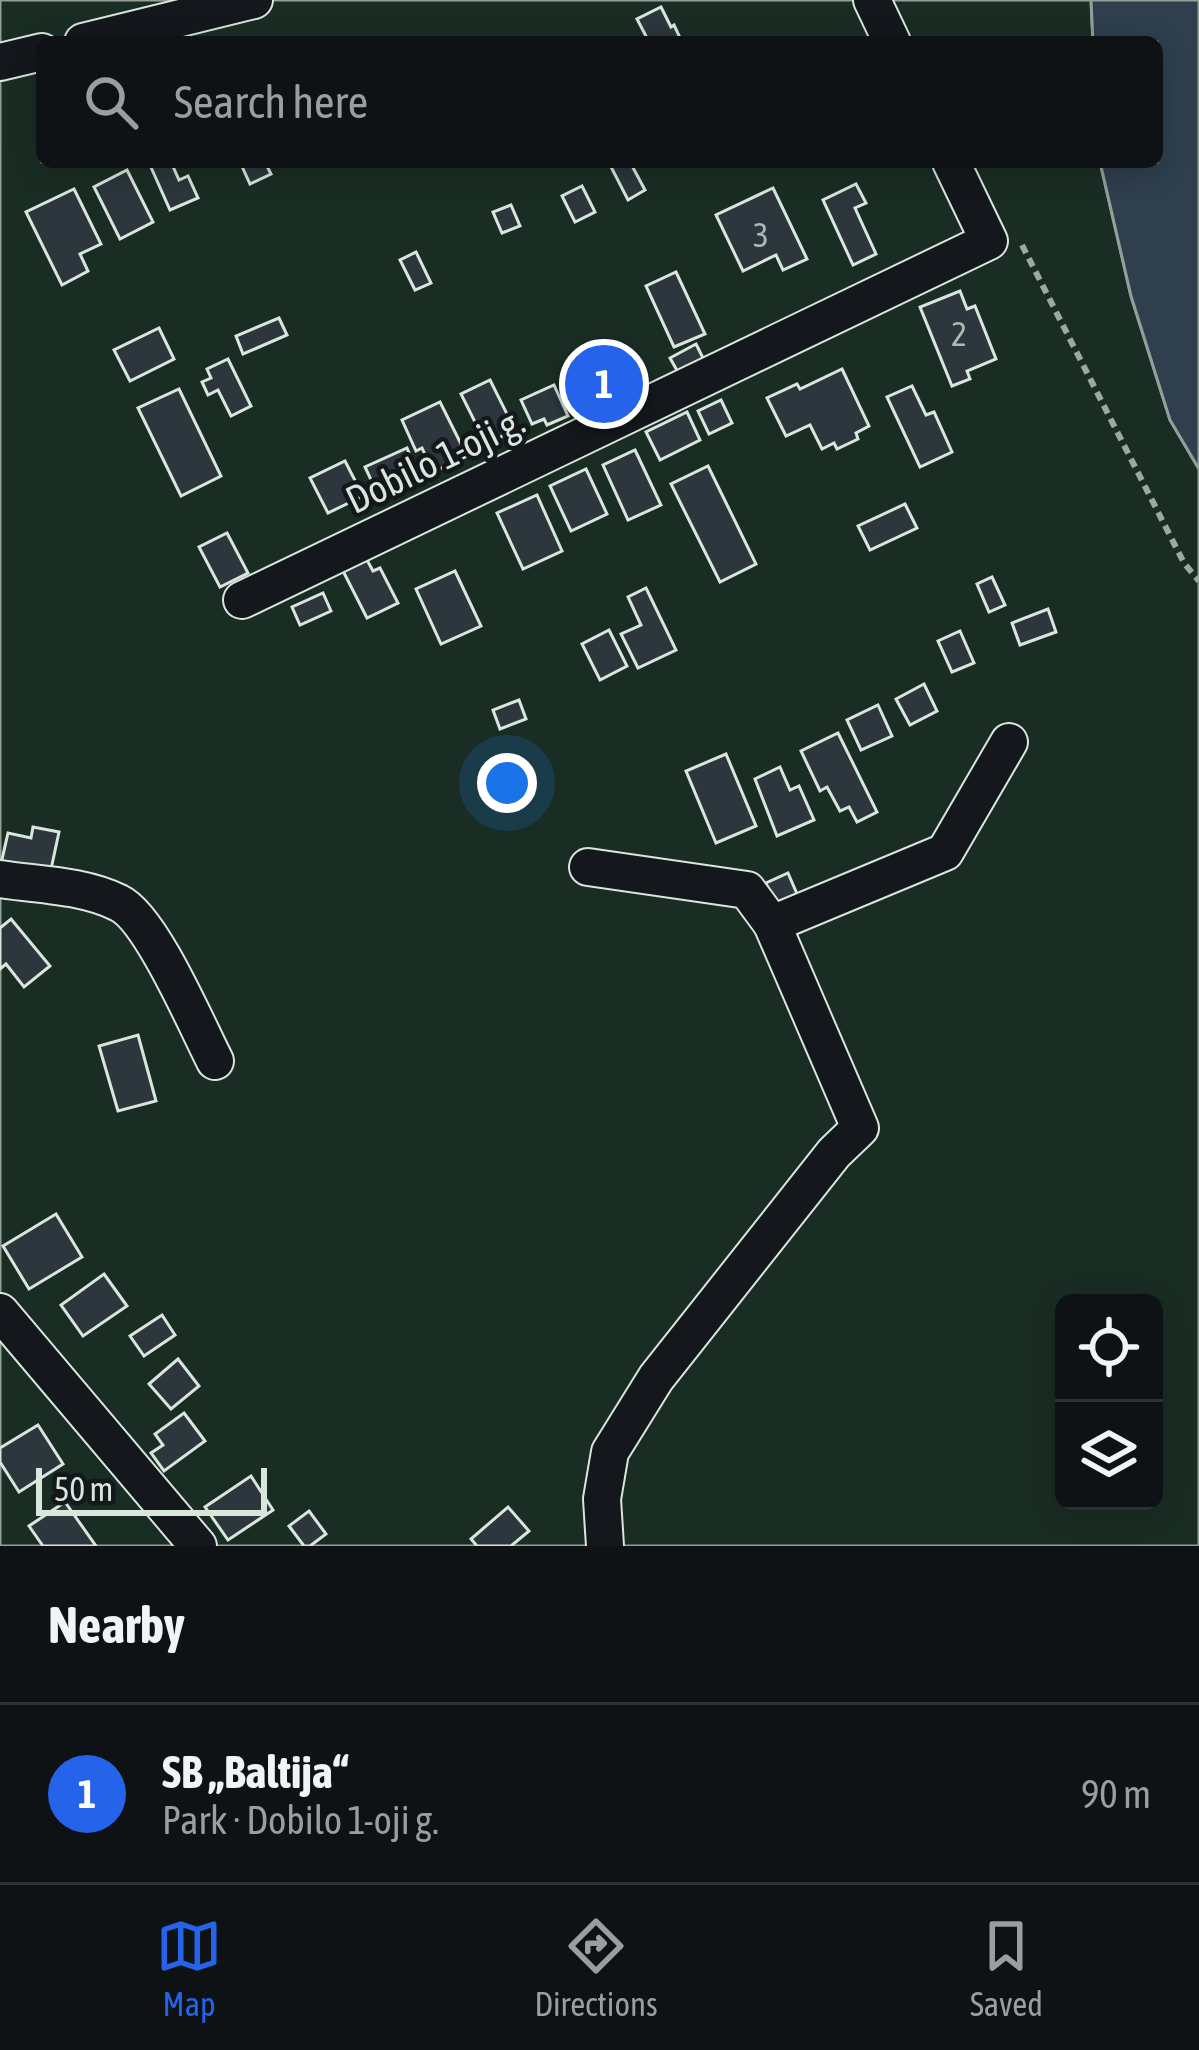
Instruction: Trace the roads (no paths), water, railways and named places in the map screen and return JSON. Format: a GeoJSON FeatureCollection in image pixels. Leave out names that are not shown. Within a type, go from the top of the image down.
{"type":"FeatureCollection","features":[{"type":"Feature","properties":{"kind":"street"},"geometry":{"type":"LineString","coordinates":[[103,25],[254,0]]}},
{"type":"Feature","properties":{"kind":"street"},"geometry":{"type":"LineString","coordinates":[[872,0],[889,36]]}},
{"type":"Feature","properties":{"kind":"street"},"geometry":{"type":"LineString","coordinates":[[0,62],[36,53]]}},
{"type":"Feature","properties":{"kind":"street","name":"Dobilo 1-oji g."},"geometry":{"type":"LineString","coordinates":[[242,599],[1002,236],[955,168]]}},
{"type":"Feature","properties":{"kind":"street"},"geometry":{"type":"LineString","coordinates":[[772,924],[945,852],[1009,742]]}},
{"type":"Feature","properties":{"kind":"street"},"geometry":{"type":"LineString","coordinates":[[588,867],[747,890],[772,924],[860,1128],[834,1153],[656,1378],[610,1452],[602,1499],[605,1546]]}},
{"type":"Feature","properties":{"kind":"street"},"geometry":{"type":"LineString","coordinates":[[0,879],[86,891],[123,904],[146,928],[215,1061]]}},
{"type":"Feature","properties":{"kind":"street"},"geometry":{"type":"LineString","coordinates":[[0,1312],[198,1546]]}},
{"type":"Feature","properties":{"kind":"water"},"geometry":{"type":"Polygon","coordinates":[[[1091,0],[1199,0],[1199,469],[1170,420],[1131,296],[1101,168],[1163,168],[1163,36],[1093,36],[1091,0]]]}},
{"type":"Feature","properties":{"kind":"place","name":"SB „Baltija“"},"geometry":{"type":"Point","coordinates":[604,384]}}]}
